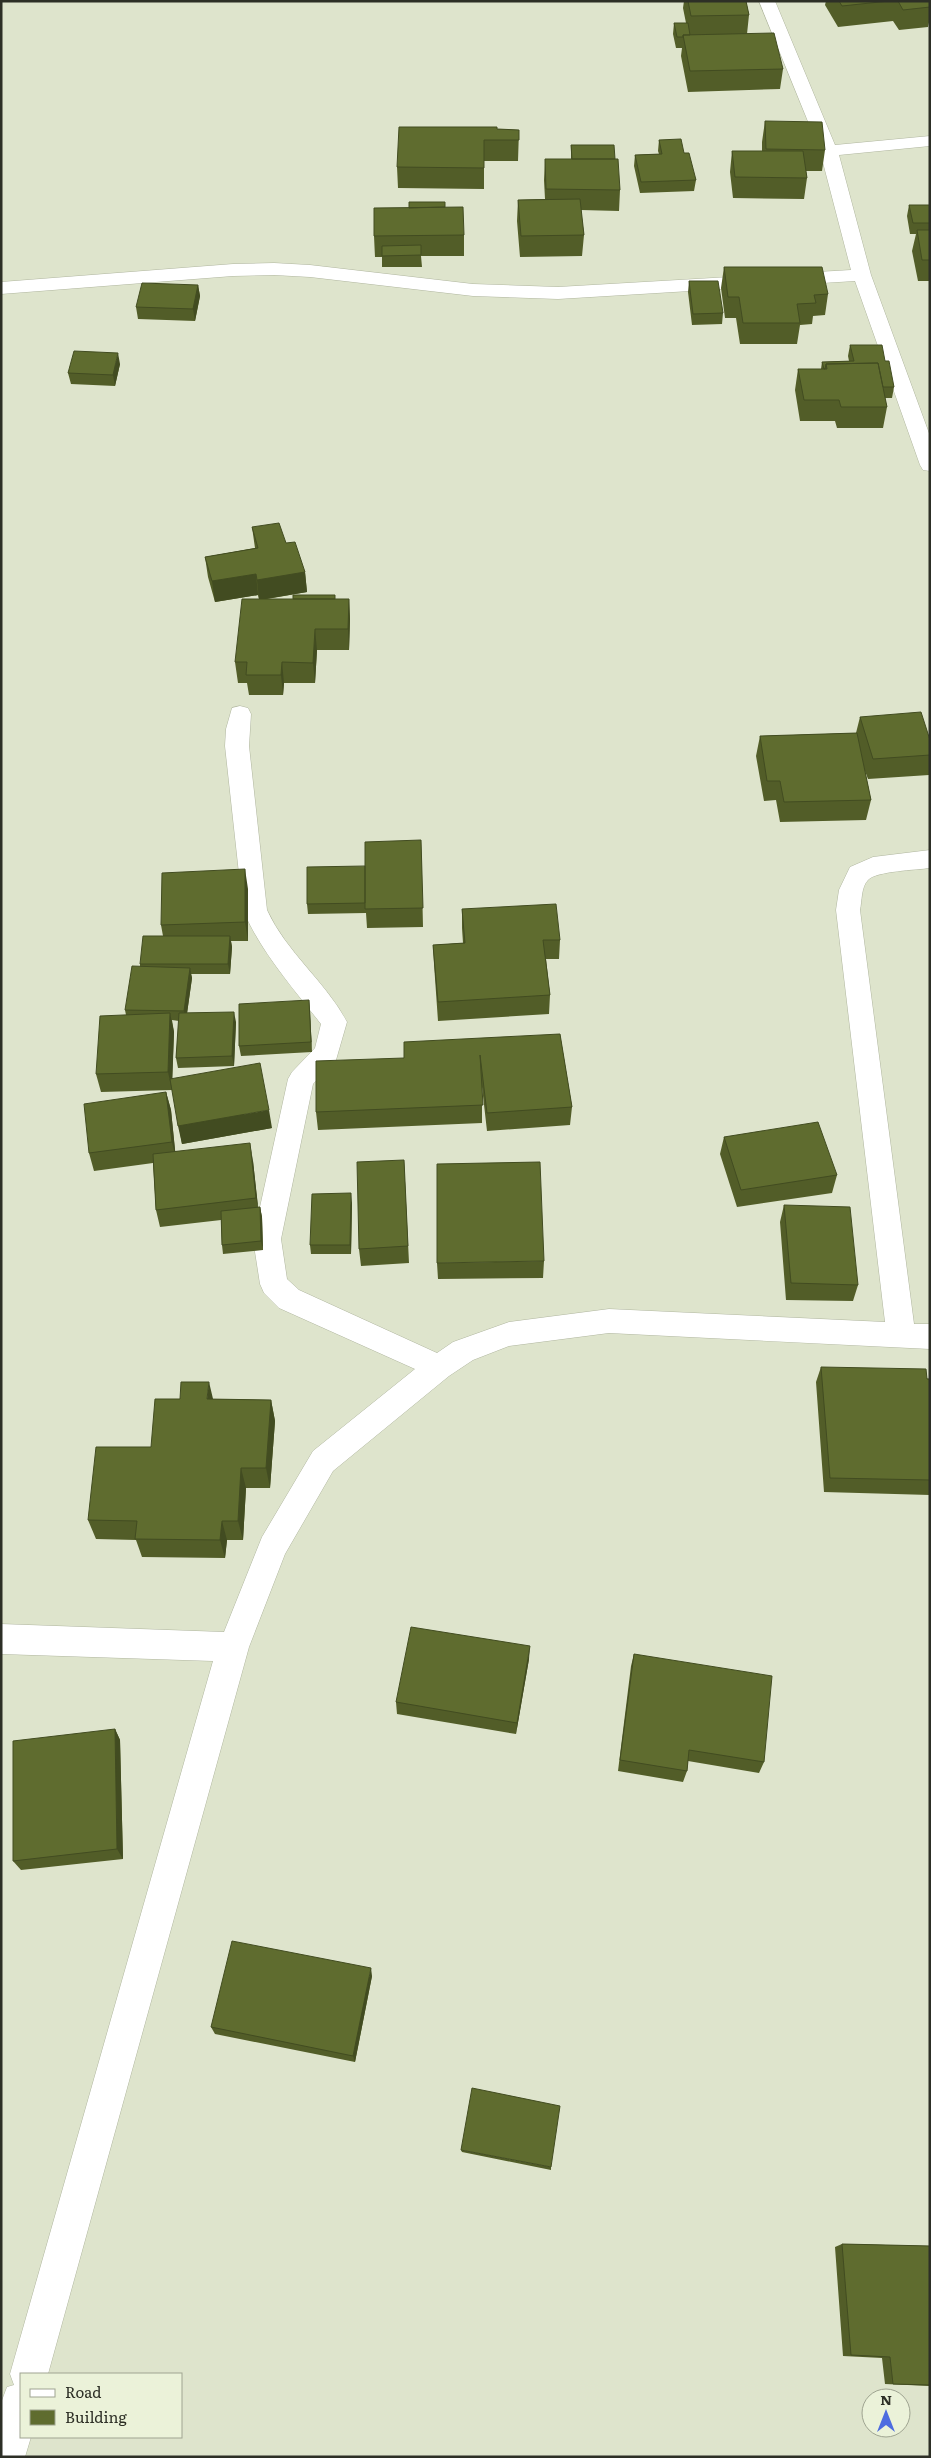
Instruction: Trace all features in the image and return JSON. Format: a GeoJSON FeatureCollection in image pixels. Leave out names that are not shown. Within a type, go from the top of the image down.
{"type":"FeatureCollection","features":[{"type":"Feature","properties":{"kind":"street"},"geometry":{"type":"LineString","coordinates":[[767,1],[829,151],[862,275],[930,465]]}},
{"type":"Feature","properties":{"kind":"street"},"geometry":{"type":"LineString","coordinates":[[829,151],[930,141]]}},
{"type":"Feature","properties":{"kind":"street"},"geometry":{"type":"LineString","coordinates":[[1,288],[233,270],[274,269],[310,271],[473,290],[558,294],[862,275]]}},
{"type":"Feature","properties":{"kind":"street"},"geometry":{"type":"LineString","coordinates":[[240,714],[236,729],[237,746],[255,910],[262,926],[292,969],[334,1022],[327,1053],[301,1080],[268,1238],[274,1284],[289,1299],[439,1367]]}},
{"type":"Feature","properties":{"kind":"street"},"geometry":{"type":"LineString","coordinates":[[29,2373],[233,1648],[273,1547],[323,1461],[439,1367],[463,1351],[510,1334],[609,1321],[915,1335],[848,910],[851,890],[859,873],[873,866],[930,859]]}},
{"type":"Feature","properties":{"kind":"street"},"geometry":{"type":"LineString","coordinates":[[1,1639],[233,1648]]}},
{"type":"Feature","properties":{"kind":"street"},"geometry":{"type":"LineString","coordinates":[[6,2457],[20,2405]]}},
{"type":"Feature","properties":{"kind":"building"},"geometry":{"type":"Polygon","coordinates":[[[688,1],[746,1],[749,15],[691,16],[688,1]]]}},
{"type":"Feature","properties":{"kind":"building"},"geometry":{"type":"Polygon","coordinates":[[[839,1],[889,1],[842,6],[839,1]]]}},
{"type":"Feature","properties":{"kind":"building"},"geometry":{"type":"Polygon","coordinates":[[[898,1],[928,1],[930,7],[903,10],[898,1]]]}},
{"type":"Feature","properties":{"kind":"building"},"geometry":{"type":"Polygon","coordinates":[[[674,23],[688,23],[690,35],[677,37],[674,23]]]}},
{"type":"Feature","properties":{"kind":"building"},"geometry":{"type":"Polygon","coordinates":[[[774,33],[783,69],[690,71],[683,35],[774,33]]]}},
{"type":"Feature","properties":{"kind":"building"},"geometry":{"type":"Polygon","coordinates":[[[765,121],[822,122],[825,150],[766,149],[765,121]]]}},
{"type":"Feature","properties":{"kind":"building"},"geometry":{"type":"Polygon","coordinates":[[[399,127],[497,127],[497,129],[519,130],[519,140],[484,140],[484,168],[397,167],[399,127]]]}},
{"type":"Feature","properties":{"kind":"building"},"geometry":{"type":"Polygon","coordinates":[[[681,139],[684,153],[689,153],[696,180],[641,182],[635,155],[662,154],[659,140],[681,139]]]}},
{"type":"Feature","properties":{"kind":"building"},"geometry":{"type":"Polygon","coordinates":[[[571,145],[614,145],[615,159],[572,159],[571,145]]]}},
{"type":"Feature","properties":{"kind":"building"},"geometry":{"type":"Polygon","coordinates":[[[732,151],[803,151],[807,178],[735,177],[732,151]]]}},
{"type":"Feature","properties":{"kind":"building"},"geometry":{"type":"Polygon","coordinates":[[[545,159],[618,159],[620,190],[546,189],[545,159]]]}},
{"type":"Feature","properties":{"kind":"building"},"geometry":{"type":"Polygon","coordinates":[[[580,199],[584,235],[521,236],[518,200],[580,199]]]}},
{"type":"Feature","properties":{"kind":"building"},"geometry":{"type":"Polygon","coordinates":[[[409,202],[445,202],[445,207],[409,208],[409,202]]]}},
{"type":"Feature","properties":{"kind":"building"},"geometry":{"type":"Polygon","coordinates":[[[909,205],[930,205],[930,223],[913,223],[909,205]]]}},
{"type":"Feature","properties":{"kind":"building"},"geometry":{"type":"Polygon","coordinates":[[[463,207],[464,235],[374,236],[374,208],[463,207]]]}},
{"type":"Feature","properties":{"kind":"building"},"geometry":{"type":"Polygon","coordinates":[[[917,230],[930,230],[930,260],[922,260],[917,230]]]}},
{"type":"Feature","properties":{"kind":"building"},"geometry":{"type":"Polygon","coordinates":[[[421,245],[421,255],[382,256],[382,246],[421,245]]]}},
{"type":"Feature","properties":{"kind":"building"},"geometry":{"type":"Polygon","coordinates":[[[724,267],[822,267],[828,294],[814,295],[816,303],[797,304],[800,323],[743,323],[739,297],[728,297],[724,267]]]}},
{"type":"Feature","properties":{"kind":"building"},"geometry":{"type":"Polygon","coordinates":[[[689,281],[718,281],[723,313],[693,314],[689,281]]]}},
{"type":"Feature","properties":{"kind":"building"},"geometry":{"type":"Polygon","coordinates":[[[142,283],[198,285],[193,309],[136,307],[142,283]]]}},
{"type":"Feature","properties":{"kind":"building"},"geometry":{"type":"Polygon","coordinates":[[[850,345],[882,345],[885,361],[889,361],[894,387],[883,387],[878,363],[826,364],[824,369],[822,362],[854,361],[850,345]]]}},
{"type":"Feature","properties":{"kind":"building"},"geometry":{"type":"Polygon","coordinates":[[[74,351],[118,353],[113,375],[68,373],[74,351]]]}},
{"type":"Feature","properties":{"kind":"building"},"geometry":{"type":"Polygon","coordinates":[[[878,363],[887,407],[841,407],[839,400],[804,400],[798,369],[827,369],[826,364],[878,363]]]}},
{"type":"Feature","properties":{"kind":"building"},"geometry":{"type":"Polygon","coordinates":[[[279,523],[286,543],[295,542],[305,572],[257,580],[256,574],[212,581],[205,557],[258,548],[252,527],[279,523]]]}},
{"type":"Feature","properties":{"kind":"building"},"geometry":{"type":"Polygon","coordinates":[[[293,595],[335,595],[335,599],[293,599],[293,595]]]}},
{"type":"Feature","properties":{"kind":"building"},"geometry":{"type":"Polygon","coordinates":[[[242,599],[349,599],[348,629],[315,629],[313,663],[282,662],[281,675],[246,675],[247,662],[235,662],[242,599]]]}},
{"type":"Feature","properties":{"kind":"building"},"geometry":{"type":"Polygon","coordinates":[[[921,712],[930,740],[930,755],[873,759],[860,717],[921,712]]]}},
{"type":"Feature","properties":{"kind":"building"},"geometry":{"type":"Polygon","coordinates":[[[857,733],[871,800],[784,802],[780,781],[767,781],[760,736],[857,733]]]}},
{"type":"Feature","properties":{"kind":"building"},"geometry":{"type":"Polygon","coordinates":[[[421,840],[423,908],[365,909],[365,842],[421,840]]]}},
{"type":"Feature","properties":{"kind":"building"},"geometry":{"type":"Polygon","coordinates":[[[365,866],[365,903],[307,904],[307,867],[365,866]]]}},
{"type":"Feature","properties":{"kind":"building"},"geometry":{"type":"Polygon","coordinates":[[[245,869],[245,922],[161,925],[162,873],[245,869]]]}},
{"type":"Feature","properties":{"kind":"building"},"geometry":{"type":"Polygon","coordinates":[[[556,904],[560,940],[543,940],[550,995],[438,1002],[433,945],[465,943],[462,909],[556,904]]]}},
{"type":"Feature","properties":{"kind":"building"},"geometry":{"type":"Polygon","coordinates":[[[143,936],[230,936],[228,964],[140,964],[143,936]]]}},
{"type":"Feature","properties":{"kind":"building"},"geometry":{"type":"Polygon","coordinates":[[[132,966],[190,968],[184,1011],[125,1010],[132,966]]]}},
{"type":"Feature","properties":{"kind":"building"},"geometry":{"type":"Polygon","coordinates":[[[309,1000],[311,1042],[239,1046],[239,1004],[309,1000]]]}},
{"type":"Feature","properties":{"kind":"building"},"geometry":{"type":"Polygon","coordinates":[[[234,1012],[232,1056],[176,1058],[179,1013],[234,1012]]]}},
{"type":"Feature","properties":{"kind":"building"},"geometry":{"type":"Polygon","coordinates":[[[170,1013],[168,1072],[96,1074],[100,1016],[170,1013]]]}},
{"type":"Feature","properties":{"kind":"building"},"geometry":{"type":"Polygon","coordinates":[[[560,1034],[572,1107],[487,1113],[480,1055],[483,1105],[316,1112],[316,1061],[404,1058],[404,1042],[560,1034]]]}},
{"type":"Feature","properties":{"kind":"building"},"geometry":{"type":"Polygon","coordinates":[[[260,1063],[269,1110],[178,1126],[170,1079],[260,1063]]]}},
{"type":"Feature","properties":{"kind":"building"},"geometry":{"type":"Polygon","coordinates":[[[166,1092],[172,1142],[89,1153],[84,1104],[166,1092]]]}},
{"type":"Feature","properties":{"kind":"building"},"geometry":{"type":"Polygon","coordinates":[[[818,1122],[837,1175],[741,1190],[724,1137],[818,1122]]]}},
{"type":"Feature","properties":{"kind":"building"},"geometry":{"type":"Polygon","coordinates":[[[250,1143],[256,1198],[156,1210],[153,1154],[250,1143]]]}},
{"type":"Feature","properties":{"kind":"building"},"geometry":{"type":"Polygon","coordinates":[[[404,1160],[408,1246],[359,1249],[357,1162],[404,1160]]]}},
{"type":"Feature","properties":{"kind":"building"},"geometry":{"type":"Polygon","coordinates":[[[540,1162],[544,1261],[437,1263],[437,1164],[540,1162]]]}},
{"type":"Feature","properties":{"kind":"building"},"geometry":{"type":"Polygon","coordinates":[[[351,1193],[350,1245],[310,1245],[312,1194],[351,1193]]]}},
{"type":"Feature","properties":{"kind":"building"},"geometry":{"type":"Polygon","coordinates":[[[784,1205],[850,1207],[858,1285],[791,1283],[784,1205]]]}},
{"type":"Feature","properties":{"kind":"building"},"geometry":{"type":"Polygon","coordinates":[[[260,1207],[261,1241],[222,1245],[221,1211],[260,1207]]]}},
{"type":"Feature","properties":{"kind":"building"},"geometry":{"type":"Polygon","coordinates":[[[821,1367],[926,1369],[927,1379],[930,1379],[930,1480],[830,1478],[821,1367]]]}},
{"type":"Feature","properties":{"kind":"building"},"geometry":{"type":"Polygon","coordinates":[[[181,1382],[209,1382],[207,1399],[271,1400],[266,1468],[241,1468],[238,1521],[222,1521],[220,1540],[135,1539],[137,1521],[88,1520],[96,1447],[151,1447],[155,1399],[180,1399],[181,1382]]]}},
{"type":"Feature","properties":{"kind":"building"},"geometry":{"type":"Polygon","coordinates":[[[411,1627],[530,1646],[517,1723],[396,1702],[411,1627]]]}},
{"type":"Feature","properties":{"kind":"building"},"geometry":{"type":"Polygon","coordinates":[[[634,1654],[772,1676],[764,1762],[689,1750],[687,1771],[620,1760],[634,1654]]]}},
{"type":"Feature","properties":{"kind":"building"},"geometry":{"type":"Polygon","coordinates":[[[115,1729],[117,1849],[13,1861],[13,1741],[115,1729]]]}},
{"type":"Feature","properties":{"kind":"building"},"geometry":{"type":"Polygon","coordinates":[[[232,1941],[371,1968],[353,2056],[211,2027],[232,1941]]]}},
{"type":"Feature","properties":{"kind":"building"},"geometry":{"type":"Polygon","coordinates":[[[472,2088],[560,2106],[551,2167],[461,2150],[472,2088]]]}},
{"type":"Feature","properties":{"kind":"building"},"geometry":{"type":"Polygon","coordinates":[[[842,2244],[930,2246],[930,2385],[893,2384],[890,2357],[851,2355],[842,2244]]]}}]}
